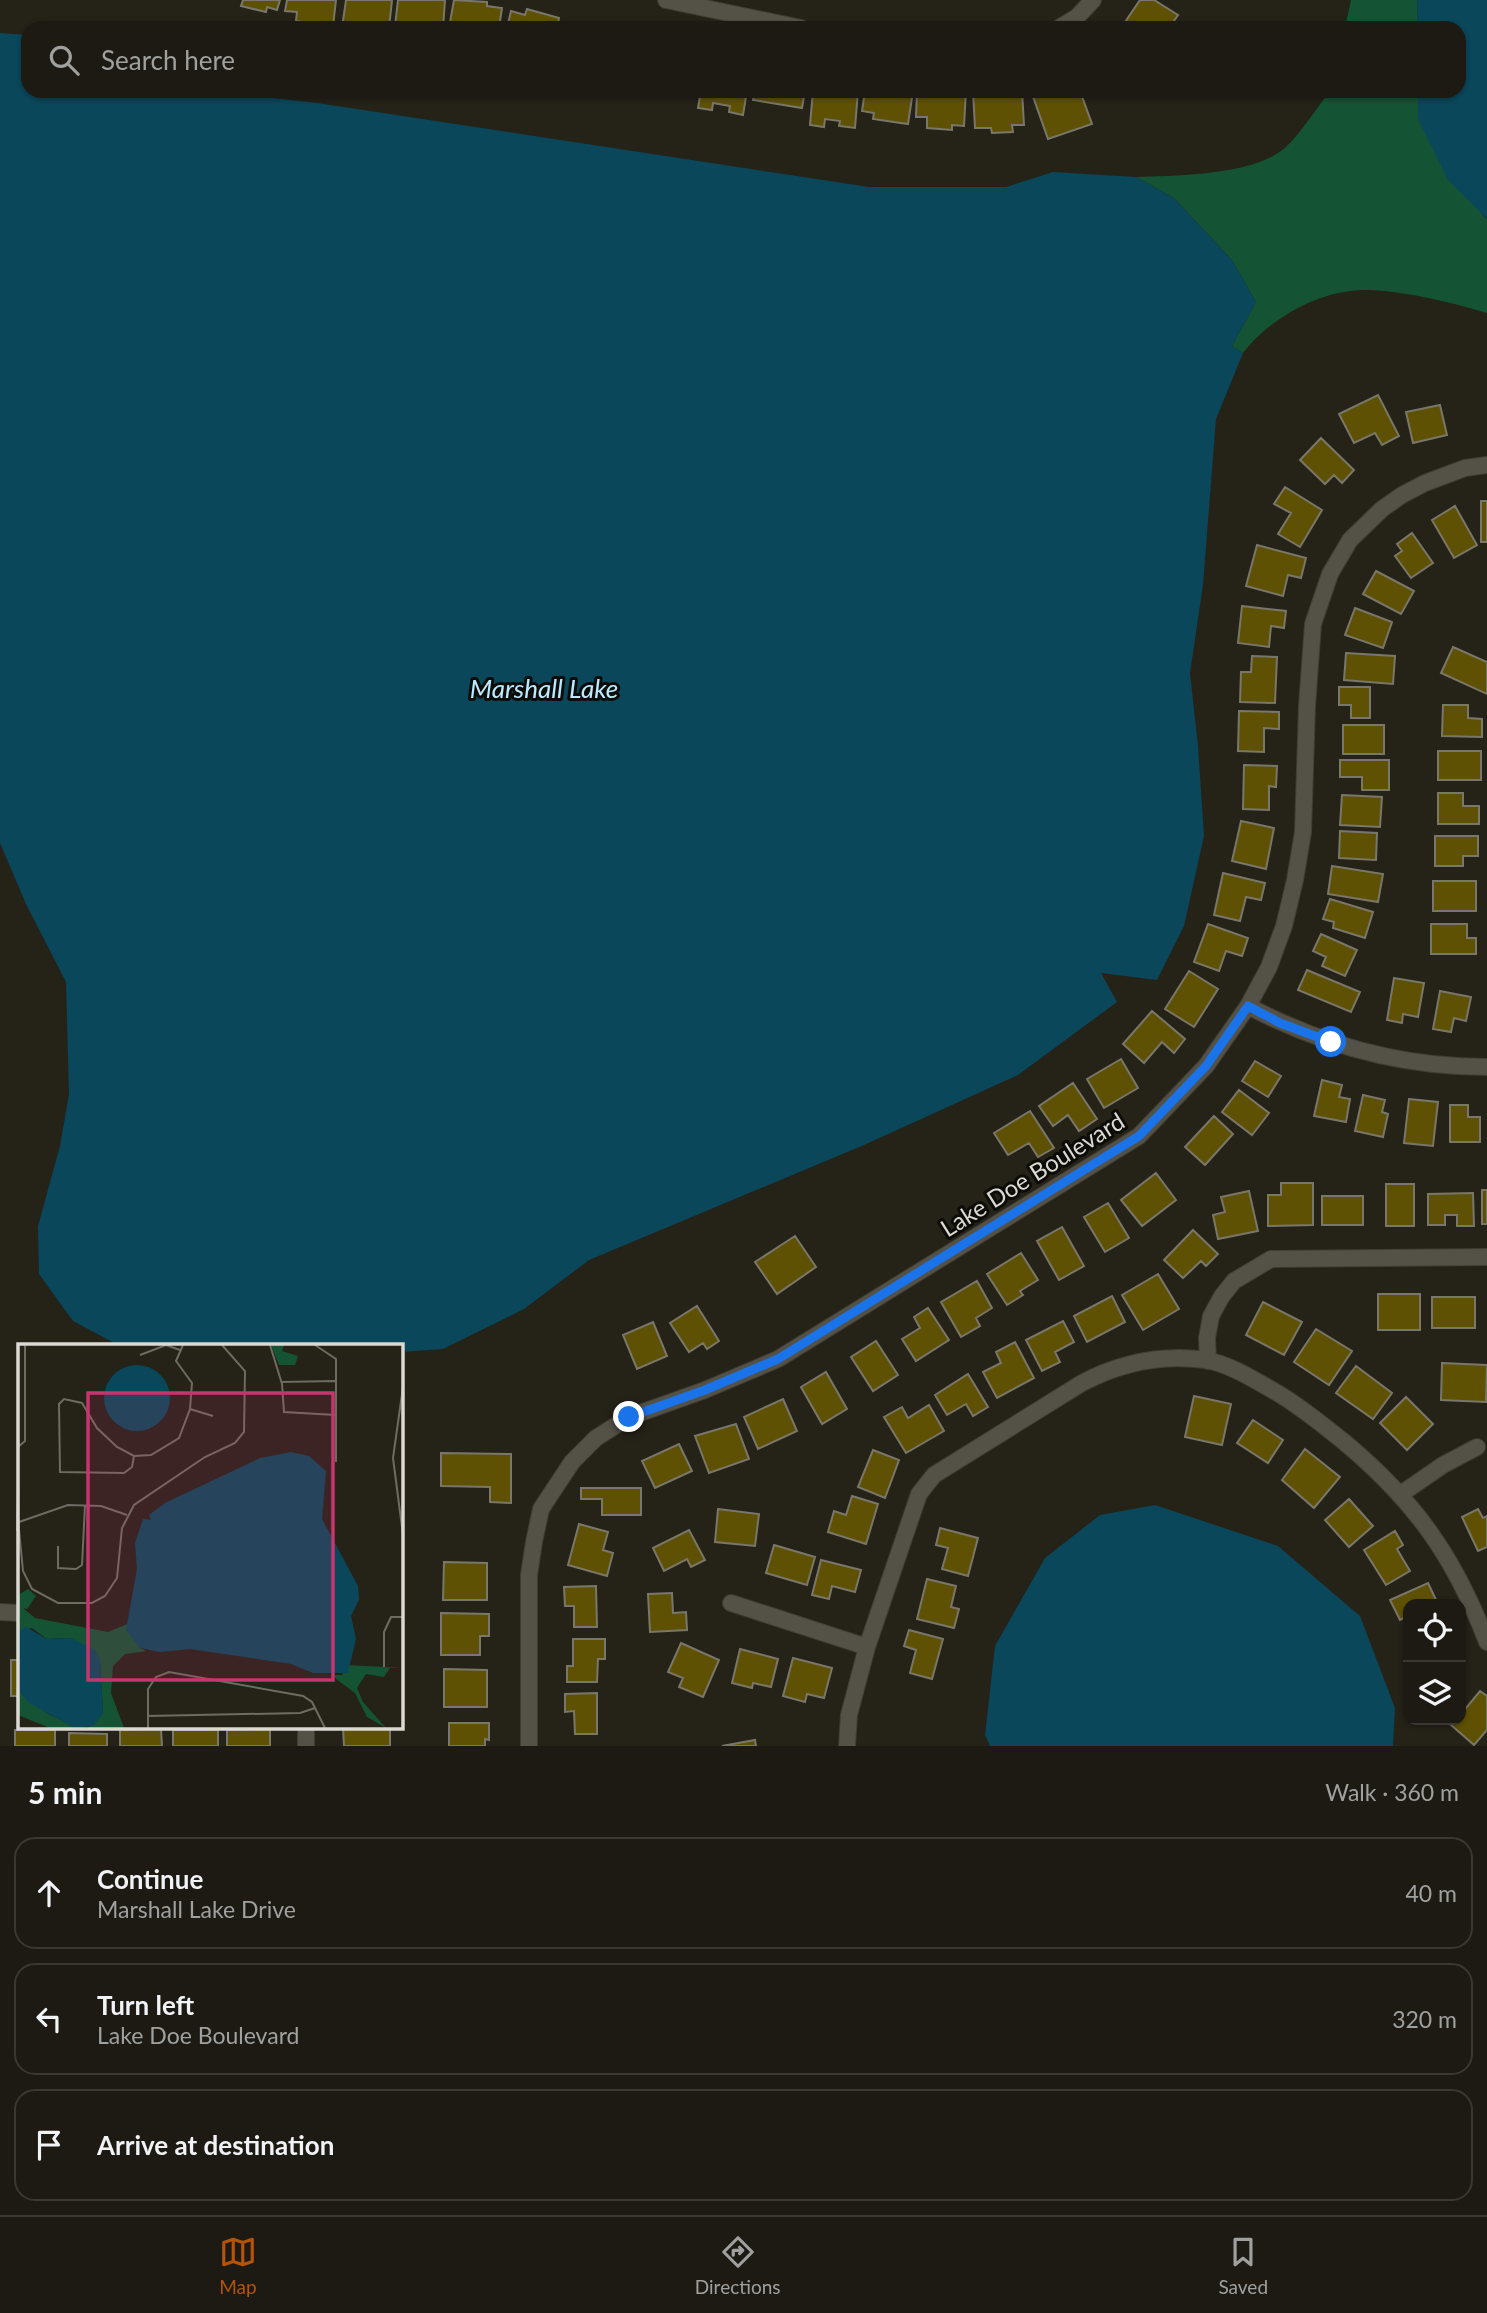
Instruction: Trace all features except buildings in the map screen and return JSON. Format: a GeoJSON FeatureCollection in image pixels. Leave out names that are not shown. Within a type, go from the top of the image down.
{"type":"FeatureCollection","features":[{"type":"Feature","properties":{"kind":"street"},"geometry":{"type":"LineString","coordinates":[[666,0],[767,21]]}},
{"type":"Feature","properties":{"kind":"street"},"geometry":{"type":"LineString","coordinates":[[1070,21],[1093,0]]}},
{"type":"Feature","properties":{"kind":"street","name":"Lake Doe Boulevard"},"geometry":{"type":"LineString","coordinates":[[529,1746],[529,1575],[541,1509],[572,1462],[596,1438],[629,1417],[705,1390],[778,1359],[1139,1136],[1206,1066],[1248,1006],[1269,967],[1284,926],[1303,832],[1313,624],[1330,574],[1350,540],[1382,509],[1402,495],[1424,483],[1465,468],[1487,465]]}},
{"type":"Feature","properties":{"kind":"street"},"geometry":{"type":"LineString","coordinates":[[1248,1006],[1301,1032],[1369,1052],[1428,1063],[1487,1067]]}},
{"type":"Feature","properties":{"kind":"street"},"geometry":{"type":"LineString","coordinates":[[1208,1361],[1211,1317],[1222,1296],[1234,1281],[1271,1259],[1487,1257]]}},
{"type":"Feature","properties":{"kind":"street"},"geometry":{"type":"LineString","coordinates":[[847,1746],[849,1715],[867,1647],[919,1494],[934,1475],[1082,1383],[1107,1370],[1143,1361],[1208,1361],[1233,1369],[1284,1397],[1313,1417],[1370,1464],[1401,1494],[1430,1531],[1454,1566],[1487,1642]]}},
{"type":"Feature","properties":{"kind":"street"},"geometry":{"type":"LineString","coordinates":[[1401,1494],[1443,1465],[1477,1447]]}},
{"type":"Feature","properties":{"kind":"street"},"geometry":{"type":"LineString","coordinates":[[731,1603],[867,1647]]}},
{"type":"Feature","properties":{"kind":"street"},"geometry":{"type":"LineString","coordinates":[[0,1612],[18,1613]]}},
{"type":"Feature","properties":{"kind":"street"},"geometry":{"type":"LineString","coordinates":[[306,1728],[306,1746]]}},
{"type":"Feature","properties":{"kind":"green space"},"geometry":{"type":"Polygon","coordinates":[[[1351,0],[1417,0],[1418,21],[1346,21],[1351,0]]]}},
{"type":"Feature","properties":{"kind":"green space"},"geometry":{"type":"Polygon","coordinates":[[[1325,98],[1418,98],[1418,119],[1487,219],[1487,313],[1414,295],[1370,290],[1352,291],[1334,294],[1299,307],[1268,328],[1243,353],[1232,346],[1256,302],[1232,260],[1174,198],[1136,177],[1215,172],[1256,163],[1287,146],[1325,98]]]}},
{"type":"Feature","properties":{"kind":"water"},"geometry":{"type":"Polygon","coordinates":[[[1417,0],[1487,0],[1487,219],[1448,180],[1418,119],[1418,98],[1466,98],[1466,21],[1418,21],[1417,0]]]}},
{"type":"Feature","properties":{"kind":"water","name":"Marshall Lake"},"geometry":{"type":"Polygon","coordinates":[[[0,33],[21,34],[21,98],[273,98],[869,187],[1006,187],[1053,172],[1136,177],[1174,198],[1232,260],[1256,302],[1232,346],[1243,353],[1216,419],[1203,585],[1190,673],[1204,836],[1184,926],[1157,980],[1101,973],[1117,1002],[1018,1075],[864,1145],[589,1260],[524,1309],[443,1349],[402,1352],[402,1344],[116,1344],[73,1321],[39,1274],[38,1226],[60,1146],[69,1094],[66,982],[26,904],[0,843],[0,33]]]}},
{"type":"Feature","properties":{"kind":"water"},"geometry":{"type":"Polygon","coordinates":[[[1155,1505],[1278,1546],[1360,1616],[1395,1708],[1393,1746],[990,1746],[985,1735],[995,1646],[1045,1558],[1100,1515],[1155,1505]]]}},
{"type":"Feature","properties":{"kind":"route"},"geometry":{"type":"LineString","coordinates":[[629,1417],[705,1390],[778,1359],[1139,1136],[1206,1066],[1248,1006],[1280,1023],[1331,1042]]}}]}
